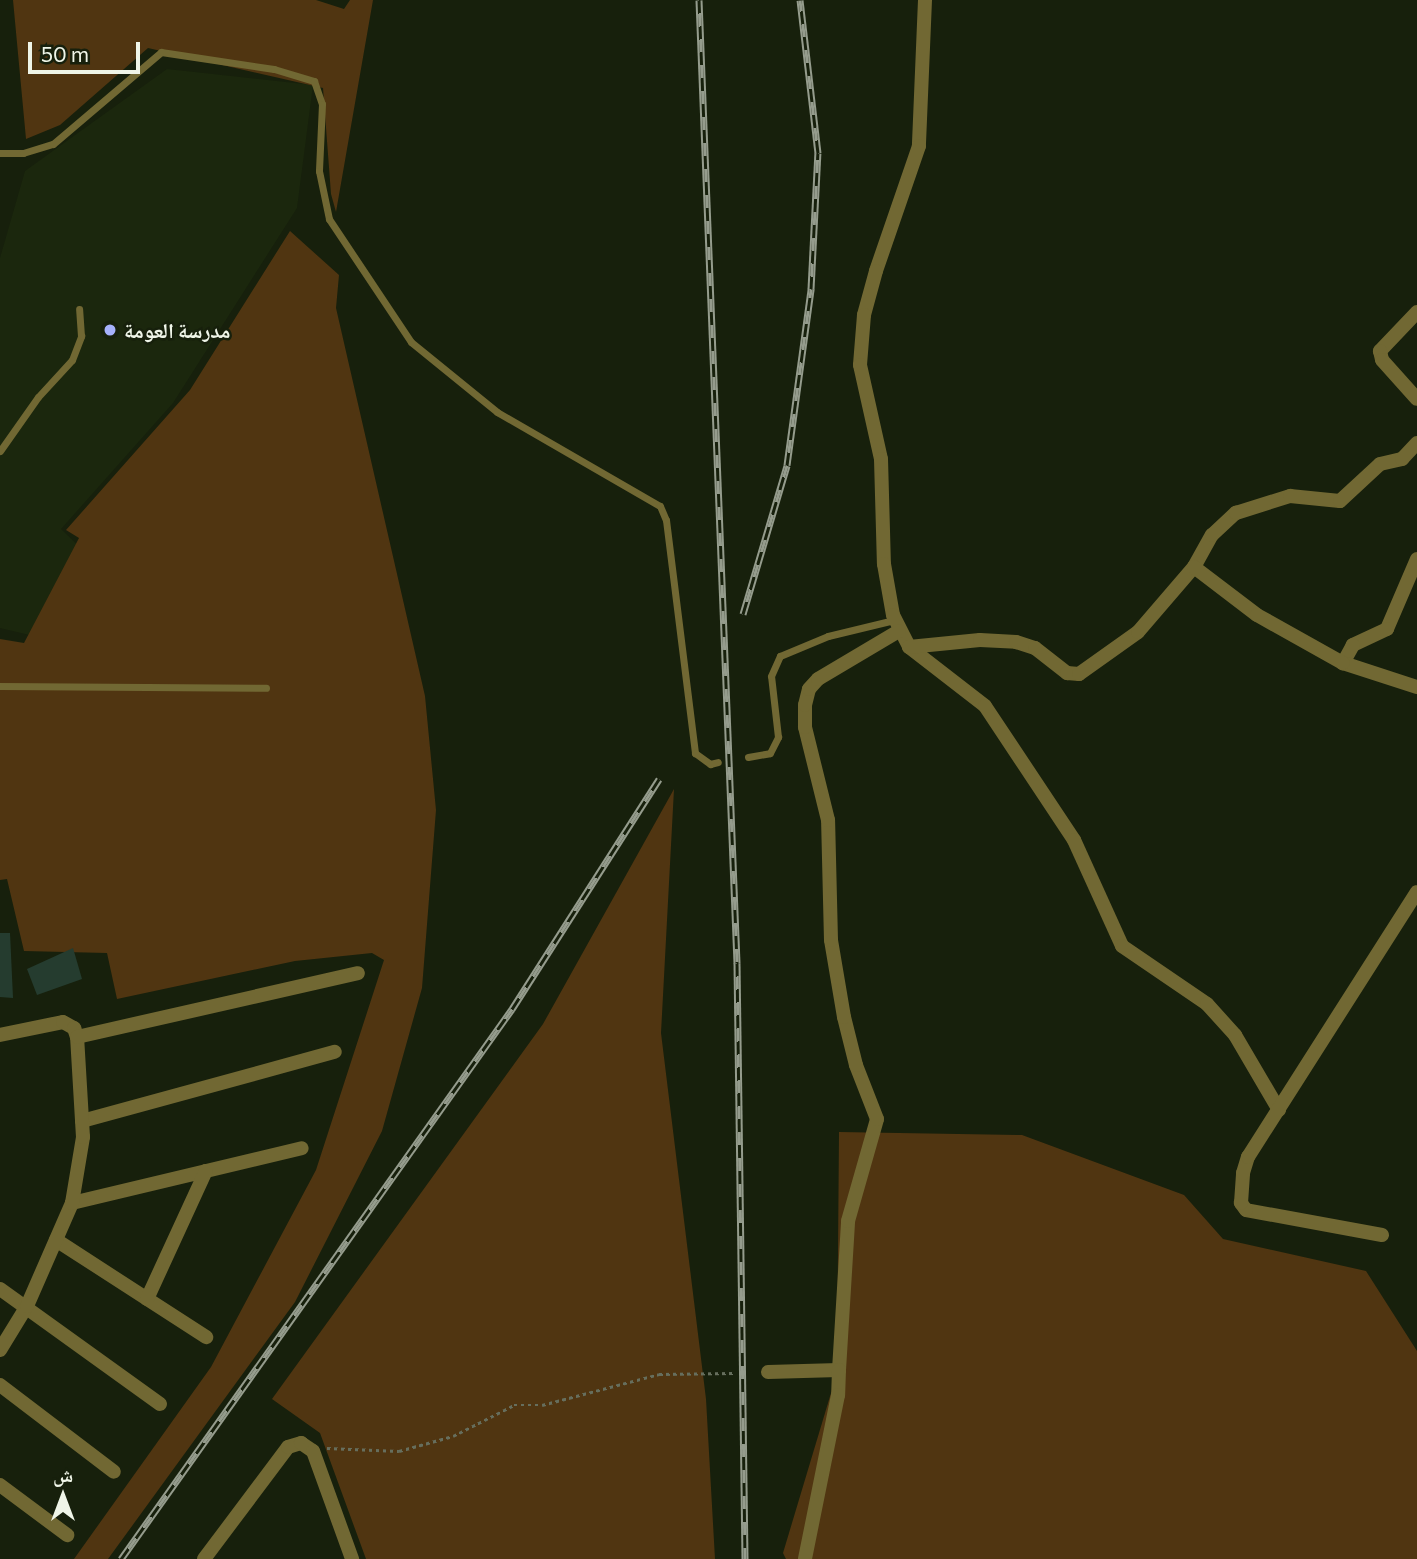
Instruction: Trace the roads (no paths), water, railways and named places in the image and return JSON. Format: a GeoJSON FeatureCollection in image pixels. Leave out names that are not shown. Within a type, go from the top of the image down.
{"type":"FeatureCollection","features":[{"type":"Feature","properties":{"kind":"street"},"geometry":{"type":"LineString","coordinates":[[925,0],[919,146],[876,271],[864,316],[860,365],[881,459],[884,564],[896,625],[909,648],[985,706],[1074,840],[1122,946],[1207,1004],[1234,1035],[1279,1110]]}},
{"type":"Feature","properties":{"kind":"street"},"geometry":{"type":"LineString","coordinates":[[1417,312],[1380,351],[1382,360],[1417,399]]}},
{"type":"Feature","properties":{"kind":"street"},"geometry":{"type":"LineString","coordinates":[[909,648],[980,640],[1016,642],[1035,648],[1067,673],[1079,674],[1138,632],[1194,567],[1212,536],[1236,513],[1290,496],[1340,501],[1380,464],[1402,458],[1417,443]]}},
{"type":"Feature","properties":{"kind":"street"},"geometry":{"type":"LineString","coordinates":[[1343,663],[1353,645],[1387,629],[1417,559]]}},
{"type":"Feature","properties":{"kind":"street"},"geometry":{"type":"LineString","coordinates":[[1194,567],[1257,615],[1343,663],[1417,687]]}},
{"type":"Feature","properties":{"kind":"street"},"geometry":{"type":"LineString","coordinates":[[805,1559],[838,1395],[848,1222],[877,1119],[856,1065],[844,1017],[831,940],[828,820],[805,727],[805,705],[809,689],[818,679],[896,625]]}},
{"type":"Feature","properties":{"kind":"street"},"geometry":{"type":"LineString","coordinates":[[1382,1235],[1243,1208],[1245,1165],[1417,892]]}},
{"type":"Feature","properties":{"kind":"street"},"geometry":{"type":"LineString","coordinates":[[77,1037],[358,972]]}},
{"type":"Feature","properties":{"kind":"street"},"geometry":{"type":"LineString","coordinates":[[0,1035],[63,1022],[71,1025],[77,1037],[82,1121],[72,1203],[27,1306],[0,1350]]}},
{"type":"Feature","properties":{"kind":"street"},"geometry":{"type":"LineString","coordinates":[[82,1121],[335,1052]]}},
{"type":"Feature","properties":{"kind":"street"},"geometry":{"type":"LineString","coordinates":[[72,1203],[302,1148]]}},
{"type":"Feature","properties":{"kind":"street"},"geometry":{"type":"LineString","coordinates":[[147,1299],[206,1171]]}},
{"type":"Feature","properties":{"kind":"street"},"geometry":{"type":"LineString","coordinates":[[55,1240],[206,1337]]}},
{"type":"Feature","properties":{"kind":"street"},"geometry":{"type":"LineString","coordinates":[[0,1289],[160,1404]]}},
{"type":"Feature","properties":{"kind":"street"},"geometry":{"type":"LineString","coordinates":[[768,1372],[839,1370]]}},
{"type":"Feature","properties":{"kind":"street"},"geometry":{"type":"LineString","coordinates":[[0,1385],[114,1472]]}},
{"type":"Feature","properties":{"kind":"street"},"geometry":{"type":"LineString","coordinates":[[204,1559],[288,1447],[301,1443],[310,1447],[352,1559]]}},
{"type":"Feature","properties":{"kind":"street"},"geometry":{"type":"LineString","coordinates":[[0,1485],[67,1535]]}},
{"type":"Feature","properties":{"kind":"lane"},"geometry":{"type":"LineString","coordinates":[[0,153],[23,153],[53,144],[161,52],[274,69],[314,81],[322,104],[319,171],[328,219],[411,342],[497,412],[660,506],[666,520],[695,752],[710,764],[718,762]]}},
{"type":"Feature","properties":{"kind":"lane"},"geometry":{"type":"LineString","coordinates":[[0,451],[38,397],[72,360],[81,336],[79,309]]}},
{"type":"Feature","properties":{"kind":"lane"},"geometry":{"type":"LineString","coordinates":[[748,758],[770,752],[778,737],[771,676],[780,656],[828,636],[896,625]]}},
{"type":"Feature","properties":{"kind":"lane"},"geometry":{"type":"LineString","coordinates":[[0,686],[266,688]]}},
{"type":"Feature","properties":{"kind":"railway"},"geometry":{"type":"LineString","coordinates":[[699,0],[737,963],[745,1559]]}},
{"type":"Feature","properties":{"kind":"railway"},"geometry":{"type":"LineString","coordinates":[[743,614],[787,465],[811,289],[818,153],[800,0]]}},
{"type":"Feature","properties":{"kind":"railway"},"geometry":{"type":"LineString","coordinates":[[121,1559],[512,1009],[659,779]]}},
{"type":"Feature","properties":{"kind":"place","name":"مدرسة العومة"},"geometry":{"type":"Point","coordinates":[110,330]}}]}
